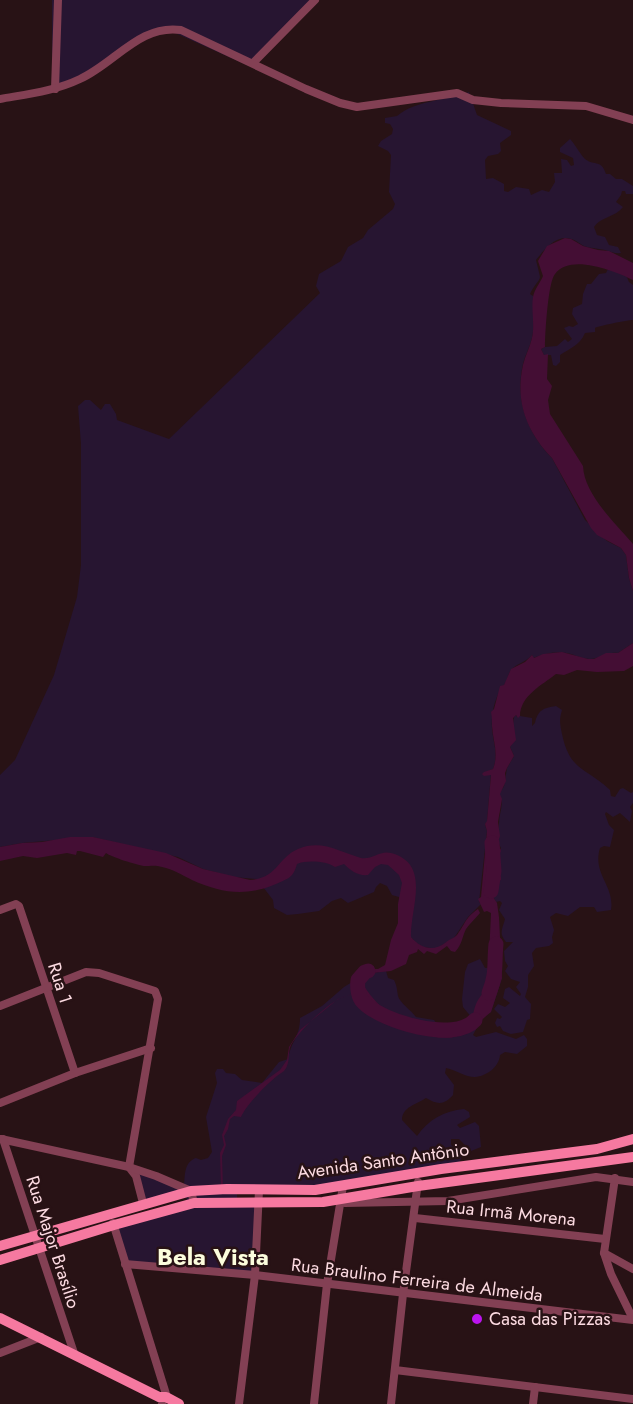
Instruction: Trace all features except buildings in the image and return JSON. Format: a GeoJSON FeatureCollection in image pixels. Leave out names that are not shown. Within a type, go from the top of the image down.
{"type":"FeatureCollection","features":[{"type":"Feature","properties":{"kind":"street"},"geometry":{"type":"LineString","coordinates":[[55,89],[58,0]]}},
{"type":"Feature","properties":{"kind":"street"},"geometry":{"type":"LineString","coordinates":[[253,63],[315,0]]}},
{"type":"Feature","properties":{"kind":"street"},"geometry":{"type":"LineString","coordinates":[[0,99],[55,89],[90,73],[147,34],[169,28],[181,30],[306,90],[357,107],[457,93],[473,100],[501,103],[586,106],[633,120]]}},
{"type":"Feature","properties":{"kind":"street","name":"Rua 1"},"geometry":{"type":"LineString","coordinates":[[0,910],[16,904],[19,907],[75,1073]]}},
{"type":"Feature","properties":{"kind":"street"},"geometry":{"type":"LineString","coordinates":[[0,1006],[46,989],[79,973],[92,971],[155,991],[158,999],[151,1048],[129,1167],[136,1176],[143,1203]]}},
{"type":"Feature","properties":{"kind":"street"},"geometry":{"type":"LineString","coordinates":[[0,1103],[75,1073],[151,1048]]}},
{"type":"Feature","properties":{"kind":"street"},"geometry":{"type":"LineString","coordinates":[[2,1139],[129,1167],[191,1191],[195,1203]]}},
{"type":"Feature","properties":{"kind":"street","name":"Rua Major Brasílio"},"geometry":{"type":"LineString","coordinates":[[2,1139],[74,1353]]}},
{"type":"Feature","properties":{"kind":"street","name":"Avenida Santo Antônio"},"geometry":{"type":"LineString","coordinates":[[0,1246],[191,1191],[315,1190],[419,1172],[597,1149],[633,1139]]}},
{"type":"Feature","properties":{"kind":"street","name":"Avenida Santo Antônio"},"geometry":{"type":"LineString","coordinates":[[0,1260],[195,1203],[341,1201],[418,1186],[633,1157]]}},
{"type":"Feature","properties":{"kind":"street"},"geometry":{"type":"LineString","coordinates":[[391,1404],[419,1172]]}},
{"type":"Feature","properties":{"kind":"street"},"geometry":{"type":"LineString","coordinates":[[341,1201],[448,1201],[585,1178],[615,1178],[631,1183]]}},
{"type":"Feature","properties":{"kind":"street"},"geometry":{"type":"LineString","coordinates":[[615,1178],[604,1253],[633,1320]]}},
{"type":"Feature","properties":{"kind":"street"},"geometry":{"type":"LineString","coordinates":[[314,1404],[327,1284],[343,1186]]}},
{"type":"Feature","properties":{"kind":"street"},"geometry":{"type":"LineString","coordinates":[[238,1404],[255,1275],[259,1190]]}},
{"type":"Feature","properties":{"kind":"street"},"geometry":{"type":"LineString","coordinates":[[110,1213],[165,1390],[162,1400]]}},
{"type":"Feature","properties":{"kind":"street","name":"Rua Irmã Morena"},"geometry":{"type":"LineString","coordinates":[[415,1218],[605,1239]]}},
{"type":"Feature","properties":{"kind":"street"},"geometry":{"type":"LineString","coordinates":[[604,1253],[633,1269]]}},
{"type":"Feature","properties":{"kind":"street","name":"Rua Braulino Ferreira de Almeida"},"geometry":{"type":"LineString","coordinates":[[125,1264],[255,1275],[633,1320]]}},
{"type":"Feature","properties":{"kind":"street"},"geometry":{"type":"LineString","coordinates":[[0,1318],[74,1353],[162,1400],[179,1404]]}},
{"type":"Feature","properties":{"kind":"street"},"geometry":{"type":"LineString","coordinates":[[0,1353],[41,1337]]}},
{"type":"Feature","properties":{"kind":"street"},"geometry":{"type":"LineString","coordinates":[[396,1370],[633,1399]]}},
{"type":"Feature","properties":{"kind":"street"},"geometry":{"type":"LineString","coordinates":[[533,1404],[535,1387]]}},
{"type":"Feature","properties":{"kind":"shaded area"},"geometry":{"type":"Polygon","coordinates":[[[52,0],[312,0],[249,66],[173,32],[153,34],[92,74],[52,91],[52,0]]]}},
{"type":"Feature","properties":{"kind":"shaded area"},"geometry":{"type":"Polygon","coordinates":[[[469,92],[477,115],[511,131],[511,135],[500,143],[501,151],[488,156],[485,160],[486,179],[493,178],[504,184],[504,191],[508,192],[516,187],[529,189],[531,195],[542,190],[549,192],[555,182],[554,173],[562,173],[561,159],[567,160],[571,166],[574,165],[573,158],[560,152],[560,148],[570,139],[587,161],[599,164],[606,174],[622,179],[633,186],[633,194],[626,194],[622,191],[616,202],[623,207],[594,227],[597,235],[605,237],[609,245],[618,247],[621,253],[587,247],[566,238],[555,241],[536,260],[540,278],[530,294],[533,296],[534,328],[523,364],[521,390],[525,415],[530,426],[552,458],[585,520],[607,541],[621,548],[626,555],[633,591],[633,643],[618,653],[594,659],[561,653],[533,658],[532,655],[510,672],[498,694],[492,716],[495,764],[493,769],[482,774],[491,774],[479,902],[481,904],[468,917],[454,938],[436,949],[423,947],[416,943],[398,923],[399,897],[392,895],[387,886],[380,883],[374,892],[348,903],[341,898],[332,901],[319,911],[287,915],[274,908],[273,900],[257,879],[233,877],[203,869],[178,857],[92,837],[0,847],[0,775],[15,760],[54,675],[77,597],[81,565],[81,444],[78,406],[85,400],[90,400],[101,410],[105,404],[110,404],[117,420],[169,439],[320,293],[316,286],[319,274],[341,261],[348,247],[363,238],[368,230],[393,209],[395,204],[389,192],[391,155],[378,146],[381,141],[392,134],[393,129],[390,124],[385,123],[385,118],[397,116],[422,104],[469,92]]]}},
{"type":"Feature","properties":{"kind":"shaded area"},"geometry":{"type":"Polygon","coordinates":[[[565,238],[583,246],[609,251],[633,263],[633,280],[615,272],[582,264],[562,268],[555,274],[549,297],[545,347],[541,349],[544,355],[548,354],[547,379],[552,386],[548,400],[550,414],[583,466],[585,477],[595,497],[633,544],[633,591],[626,555],[621,548],[597,535],[591,528],[552,458],[535,437],[522,403],[521,378],[533,333],[533,297],[543,276],[538,261],[547,246],[565,238]]]}},
{"type":"Feature","properties":{"kind":"shaded area"},"geometry":{"type":"Polygon","coordinates":[[[609,267],[623,268],[629,282],[633,285],[633,320],[602,326],[595,328],[595,332],[585,333],[577,344],[560,355],[560,362],[556,366],[553,365],[551,355],[544,355],[541,349],[557,346],[565,339],[568,342],[572,339],[564,328],[578,324],[572,314],[573,308],[582,304],[587,284],[591,284],[599,274],[606,273],[609,267]]]}},
{"type":"Feature","properties":{"kind":"shaded area"},"geometry":{"type":"Polygon","coordinates":[[[633,643],[633,666],[624,671],[577,670],[564,675],[556,674],[528,697],[520,716],[518,718],[516,715],[513,718],[516,740],[510,747],[514,756],[505,773],[506,781],[500,794],[502,799],[498,822],[500,836],[498,842],[501,851],[498,861],[490,866],[501,877],[501,880],[495,882],[493,897],[497,903],[499,917],[502,978],[491,1012],[463,1034],[443,1038],[376,1018],[366,1009],[359,992],[348,996],[358,992],[357,976],[361,969],[378,969],[385,965],[398,923],[398,904],[402,883],[399,875],[388,865],[381,864],[368,875],[361,875],[344,864],[335,867],[322,862],[301,863],[297,864],[290,877],[276,884],[254,891],[234,892],[213,888],[166,868],[144,866],[106,853],[103,857],[77,851],[76,855],[67,853],[37,858],[23,856],[0,861],[0,847],[70,837],[93,837],[166,853],[203,869],[250,880],[266,876],[291,853],[307,846],[323,846],[361,858],[391,853],[404,859],[411,867],[415,877],[411,937],[418,944],[427,948],[440,946],[457,935],[473,912],[478,909],[480,913],[466,929],[461,944],[455,952],[447,946],[436,954],[427,951],[424,954],[418,949],[417,952],[409,955],[406,964],[391,971],[372,973],[367,977],[364,986],[385,1010],[410,1025],[425,1030],[440,1031],[455,1030],[471,1025],[476,1003],[493,980],[496,971],[495,958],[489,956],[491,913],[484,912],[478,899],[481,897],[487,831],[485,824],[491,775],[482,774],[493,769],[495,763],[491,712],[494,709],[500,686],[504,685],[511,669],[525,662],[532,655],[534,658],[543,654],[562,652],[594,659],[606,653],[618,653],[633,643]]]}},
{"type":"Feature","properties":{"kind":"shaded area"},"geometry":{"type":"Polygon","coordinates":[[[556,706],[562,710],[560,722],[562,734],[565,746],[574,762],[610,790],[611,796],[615,797],[623,788],[633,792],[633,803],[630,807],[632,811],[630,822],[620,813],[613,817],[606,812],[605,814],[609,825],[614,830],[610,847],[600,848],[598,857],[601,873],[610,894],[611,910],[597,912],[594,907],[580,907],[568,916],[556,913],[550,917],[554,930],[553,943],[536,948],[532,953],[534,966],[528,975],[525,997],[531,1004],[530,1019],[527,1020],[523,1032],[511,1034],[503,1031],[500,1026],[497,1027],[495,1023],[497,1018],[502,1017],[494,1009],[498,1004],[505,1007],[510,1003],[503,998],[505,989],[509,987],[520,996],[521,994],[516,987],[520,982],[511,979],[505,971],[508,966],[504,951],[513,942],[506,942],[502,936],[505,919],[499,910],[502,903],[496,902],[493,897],[496,873],[490,864],[498,857],[501,848],[498,842],[502,805],[499,794],[504,786],[507,768],[514,756],[510,747],[515,715],[532,718],[532,726],[542,710],[556,706]]]}},
{"type":"Feature","properties":{"kind":"shaded area"},"geometry":{"type":"Polygon","coordinates":[[[480,959],[485,968],[496,968],[502,978],[491,1012],[482,1018],[473,1035],[476,1037],[496,1032],[516,1039],[524,1035],[527,1039],[527,1046],[517,1054],[505,1052],[500,1055],[495,1067],[479,1076],[468,1076],[446,1068],[445,1073],[454,1085],[453,1095],[441,1103],[426,1098],[407,1109],[402,1120],[417,1136],[438,1117],[464,1109],[469,1112],[470,1117],[457,1125],[460,1128],[475,1122],[479,1126],[481,1147],[471,1151],[459,1139],[451,1139],[451,1145],[462,1156],[458,1166],[330,1188],[237,1189],[237,1203],[259,1203],[255,1275],[125,1264],[114,1225],[188,1205],[185,1193],[143,1203],[129,1167],[184,1187],[189,1163],[196,1158],[201,1160],[208,1158],[212,1152],[206,1117],[217,1083],[215,1073],[217,1069],[235,1074],[242,1080],[262,1083],[279,1062],[288,1059],[299,1030],[300,1018],[322,1006],[344,987],[372,973],[386,971],[388,978],[394,980],[399,999],[416,1017],[434,1020],[441,1030],[471,1025],[472,1018],[463,1007],[462,999],[465,972],[468,964],[480,959]]]}},
{"type":"Feature","properties":{"kind":"shaded area"},"geometry":{"type":"Polygon","coordinates":[[[311,1021],[291,1045],[287,1065],[284,1071],[257,1095],[241,1117],[234,1116],[230,1119],[224,1136],[226,1145],[222,1156],[223,1189],[221,1189],[220,1153],[224,1145],[222,1135],[228,1119],[236,1110],[237,1101],[280,1070],[287,1060],[289,1047],[300,1030],[311,1021]]]}},
{"type":"Feature","properties":{"kind":"waterway"},"geometry":{"type":"LineString","coordinates":[[491,891],[494,871],[492,843]]}},
{"type":"Feature","properties":{"kind":"waterway"},"geometry":{"type":"LineString","coordinates":[[489,993],[494,974],[496,944]]}},
{"type":"Feature","properties":{"kind":"waterway"},"geometry":{"type":"LineString","coordinates":[[368,971],[358,980],[360,997],[372,1009],[386,1016],[402,1023],[436,1030],[465,1027],[475,1020]]}},
{"type":"Feature","properties":{"kind":"place","name":"Casa das Pizzas"},"geometry":{"type":"Point","coordinates":[477,1319]}},
{"type":"Feature","properties":{"kind":"district","name":"Bela Vista"},"geometry":{"type":"Point","coordinates":[213,1256]}}]}
